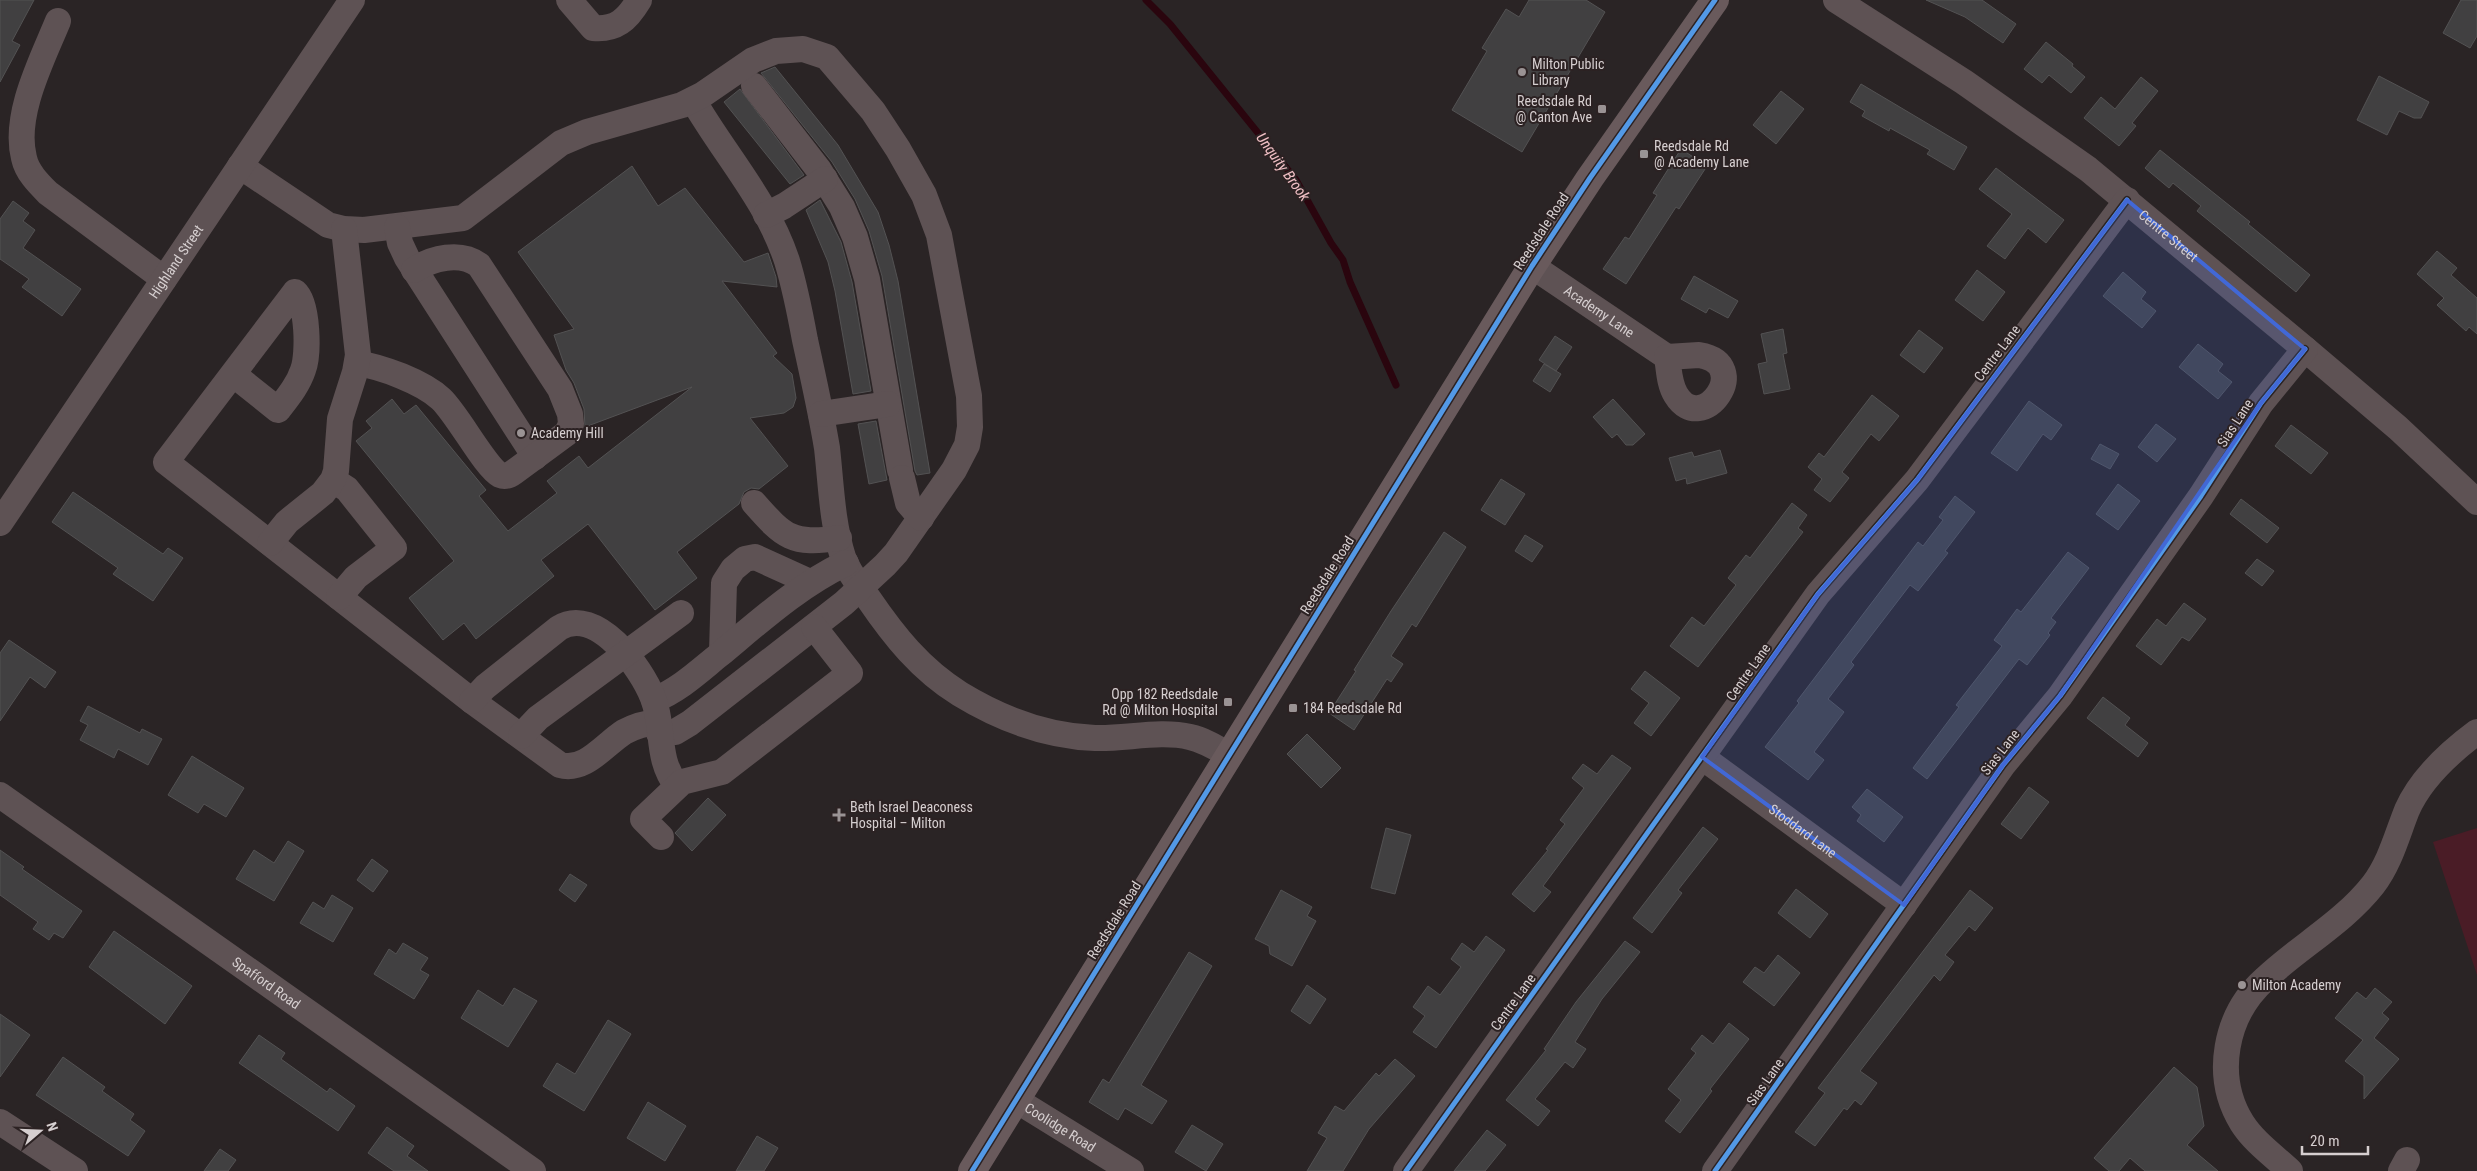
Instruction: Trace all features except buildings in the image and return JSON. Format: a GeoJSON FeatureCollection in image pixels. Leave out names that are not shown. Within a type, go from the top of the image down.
{"type":"FeatureCollection","features":[{"type":"Feature","properties":{"kind":"main road","name":"Reedsdale Road"},"geometry":{"type":"LineString","coordinates":[[972,1171],[1532,266],[1590,178],[1716,0]]}},
{"type":"Feature","properties":{"kind":"street","name":"Highland Street"},"geometry":{"type":"LineString","coordinates":[[0,523],[352,0]]}},
{"type":"Feature","properties":{"kind":"street"},"geometry":{"type":"LineString","coordinates":[[569,0],[593,28],[604,29],[620,25],[639,0]]}},
{"type":"Feature","properties":{"kind":"street","name":"Centre Street"},"geometry":{"type":"LineString","coordinates":[[1836,0],[1998,105],[2080,163],[2127,200],[2398,428],[2477,502]]}},
{"type":"Feature","properties":{"kind":"street"},"geometry":{"type":"LineString","coordinates":[[58,21],[30,92],[23,132],[24,160],[37,182],[53,198],[164,279]]}},
{"type":"Feature","properties":{"kind":"street"},"geometry":{"type":"LineString","coordinates":[[240,166],[319,221],[344,229],[397,227],[463,218],[544,155],[569,139],[693,100],[748,78],[760,56],[784,49],[812,51],[827,57],[839,68],[882,124],[908,165],[930,209],[942,248],[969,396],[970,427],[967,445],[960,462],[896,553],[861,588],[690,723],[675,732],[657,718]]}},
{"type":"Feature","properties":{"kind":"street"},"geometry":{"type":"LineString","coordinates":[[748,78],[825,179],[847,217],[862,258],[901,474],[908,503],[920,518]]}},
{"type":"Feature","properties":{"kind":"street"},"geometry":{"type":"LineString","coordinates":[[693,100],[745,176],[780,242],[790,271],[821,414],[839,538],[846,563],[896,638],[922,666],[951,688],[1002,716],[1040,730],[1080,737],[1120,739],[1172,735],[1189,737],[1206,743],[1229,755]]}},
{"type":"Feature","properties":{"kind":"street"},"geometry":{"type":"LineString","coordinates":[[766,215],[784,206],[825,179]]}},
{"type":"Feature","properties":{"kind":"street","name":"Centre Lane"},"geometry":{"type":"LineString","coordinates":[[1406,1171],[1818,594],[1917,480],[2127,200]]}},
{"type":"Feature","properties":{"kind":"street"},"geometry":{"type":"LineString","coordinates":[[397,227],[403,250],[414,270],[535,457]]}},
{"type":"Feature","properties":{"kind":"street"},"geometry":{"type":"LineString","coordinates":[[270,543],[287,522],[323,493],[334,480],[340,419],[357,363],[357,338],[345,255],[344,229]]}},
{"type":"Feature","properties":{"kind":"street"},"geometry":{"type":"LineString","coordinates":[[357,363],[396,374],[440,398],[452,411],[489,464],[501,475],[510,474],[567,433],[571,424],[570,414],[560,389],[484,270],[473,260],[448,258],[430,260],[414,270]]}},
{"type":"Feature","properties":{"kind":"street","name":"Academy Lane"},"geometry":{"type":"LineString","coordinates":[[1532,266],[1667,357]]}},
{"type":"Feature","properties":{"kind":"street","name":"Sias Lane"},"geometry":{"type":"LineString","coordinates":[[1716,1171],[2003,764],[2060,696],[2200,496],[2261,402],[2305,349]]}},
{"type":"Feature","properties":{"kind":"street"},"geometry":{"type":"LineString","coordinates":[[233,374],[166,462],[554,762],[571,767],[583,763],[632,728],[657,718],[679,688],[722,652],[810,582],[846,563]]}},
{"type":"Feature","properties":{"kind":"street"},"geometry":{"type":"LineString","coordinates":[[821,414],[888,404]]}},
{"type":"Feature","properties":{"kind":"street"},"geometry":{"type":"LineString","coordinates":[[334,480],[347,489],[394,548],[356,577],[339,597]]}},
{"type":"Feature","properties":{"kind":"street"},"geometry":{"type":"LineString","coordinates":[[754,503],[773,524],[794,538],[808,542],[839,538]]}},
{"type":"Feature","properties":{"kind":"street"},"geometry":{"type":"LineString","coordinates":[[722,652],[724,583],[733,569],[745,559],[755,557],[810,582]]}},
{"type":"Feature","properties":{"kind":"street"},"geometry":{"type":"LineString","coordinates":[[521,736],[538,718],[682,614]]}},
{"type":"Feature","properties":{"kind":"street"},"geometry":{"type":"LineString","coordinates":[[472,700],[485,687],[559,628],[570,623],[581,622],[596,628],[625,654],[644,680],[657,718],[662,757],[668,772],[677,786]]}},
{"type":"Feature","properties":{"kind":"street"},"geometry":{"type":"LineString","coordinates":[[661,837],[643,819],[677,786],[687,779],[722,772],[850,672],[814,627]]}},
{"type":"Feature","properties":{"kind":"street"},"geometry":{"type":"LineString","coordinates":[[2290,1171],[2252,1136],[2234,1108],[2229,1092],[2225,1064],[2230,1036],[2254,990],[2271,974],[2338,921],[2371,887],[2386,865],[2416,792],[2442,763],[2477,732]]}},
{"type":"Feature","properties":{"kind":"street","name":"Stoddard Lane"},"geometry":{"type":"LineString","coordinates":[[1702,757],[1904,905]]}},
{"type":"Feature","properties":{"kind":"street","name":"Spafford Road"},"geometry":{"type":"LineString","coordinates":[[0,795],[533,1171]]}},
{"type":"Feature","properties":{"kind":"street","name":"Coolidge Road"},"geometry":{"type":"LineString","coordinates":[[1016,1100],[1131,1171]]}},
{"type":"Feature","properties":{"kind":"street"},"geometry":{"type":"LineString","coordinates":[[0,1122],[75,1171]]}},
{"type":"Feature","properties":{"kind":"highlighted area"},"geometry":{"type":"Polygon","coordinates":[[[2127,200],[2305,349],[2261,403],[2060,696],[2003,765],[1904,905],[1702,757],[1818,594],[1917,480],[2127,200]]]}},
{"type":"Feature","properties":{"kind":"shaded area"},"geometry":{"type":"Polygon","coordinates":[[[2477,828],[2477,975],[2433,842],[2477,828]]]}},
{"type":"Feature","properties":{"kind":"waterway","name":"Unquity Brook"},"geometry":{"type":"LineString","coordinates":[[1146,0],[1170,24],[1296,180],[1331,243],[1343,260],[1350,282],[1396,385]]}},
{"type":"Feature","properties":{"kind":"cycle path"},"geometry":{"type":"LineString","coordinates":[[972,1171],[1532,266],[1590,178],[1715,0]]}},
{"type":"Feature","properties":{"kind":"cycle path"},"geometry":{"type":"LineString","coordinates":[[1406,1171],[1818,594],[1917,480],[2127,200]]}},
{"type":"Feature","properties":{"kind":"cycle path"},"geometry":{"type":"LineString","coordinates":[[1715,1171],[2003,765],[2060,696],[2201,496],[2261,403],[2305,349]]}},
{"type":"Feature","properties":{"kind":"place","name":"Milton Public Library"},"geometry":{"type":"Point","coordinates":[1522,72]}},
{"type":"Feature","properties":{"kind":"place","name":"Reedsdale Rd @ Canton Ave"},"geometry":{"type":"Point","coordinates":[1602,109]}},
{"type":"Feature","properties":{"kind":"place","name":"Reedsdale Rd @ Academy Lane"},"geometry":{"type":"Point","coordinates":[1644,154]}},
{"type":"Feature","properties":{"kind":"place","name":"Academy Hill"},"geometry":{"type":"Point","coordinates":[521,433]}},
{"type":"Feature","properties":{"kind":"place","name":"Opp 182 Reedsdale Rd @ Milton Hospital"},"geometry":{"type":"Point","coordinates":[1228,702]}},
{"type":"Feature","properties":{"kind":"place","name":"184 Reedsdale Rd"},"geometry":{"type":"Point","coordinates":[1293,708]}},
{"type":"Feature","properties":{"kind":"place","name":"Beth Israel Deaconess Hospital – Milton"},"geometry":{"type":"Point","coordinates":[839,815]}},
{"type":"Feature","properties":{"kind":"place","name":"Milton Academy"},"geometry":{"type":"Point","coordinates":[2242,985]}}]}
